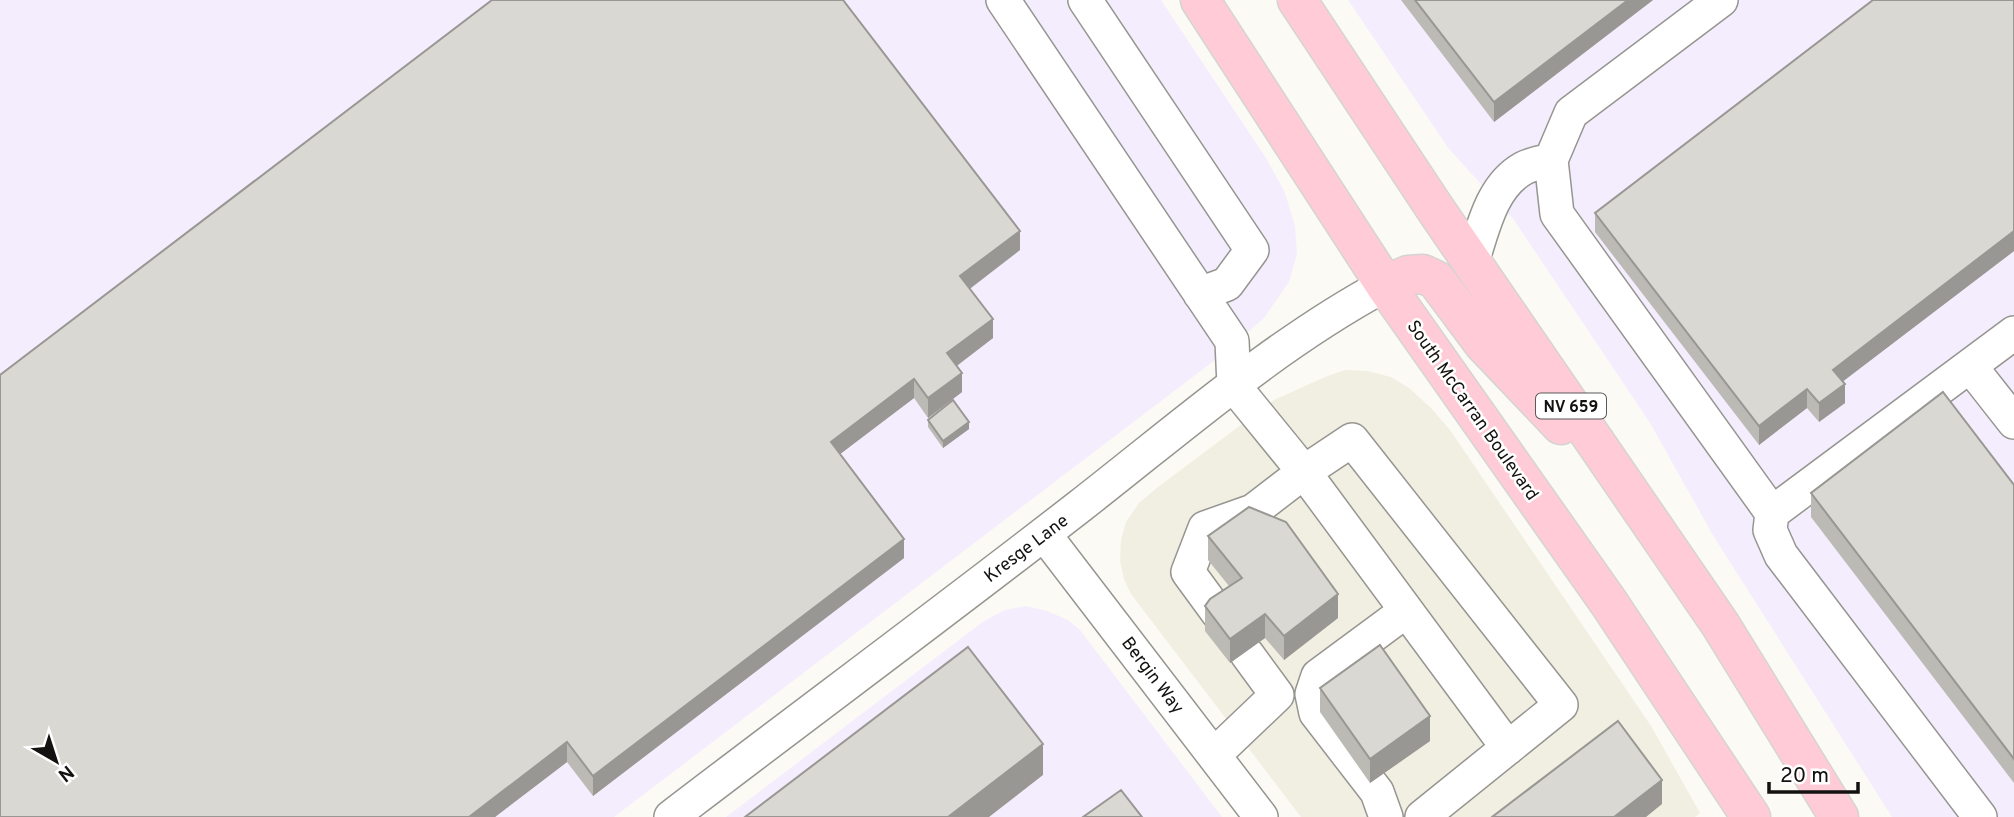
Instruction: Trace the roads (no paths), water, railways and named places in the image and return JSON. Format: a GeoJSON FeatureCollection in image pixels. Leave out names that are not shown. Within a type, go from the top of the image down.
{"type":"FeatureCollection","features":[{"type":"Feature","properties":{"kind":"main road","name":"South McCarran Boulevard"},"geometry":{"type":"LineString","coordinates":[[1200,0],[1385,285],[1609,603],[1751,817]]}},
{"type":"Feature","properties":{"kind":"main road","name":"NV 659"},"geometry":{"type":"LineString","coordinates":[[1297,0],[1472,262],[1720,624],[1839,817]]}},
{"type":"Feature","properties":{"kind":"main road"},"geometry":{"type":"LineString","coordinates":[[1385,285],[1408,275],[1423,274],[1436,280],[1483,344],[1641,508]]}},
{"type":"Feature","properties":{"kind":"street"},"geometry":{"type":"LineString","coordinates":[[1003,0],[1232,341],[1234,386],[1304,472],[1508,748]]}},
{"type":"Feature","properties":{"kind":"street"},"geometry":{"type":"LineString","coordinates":[[1085,0],[1252,250],[1227,284],[1200,295]]}},
{"type":"Feature","properties":{"kind":"street"},"geometry":{"type":"LineString","coordinates":[[1721,0],[1571,113],[1551,160],[1557,214],[1772,513],[1770,530],[1781,555],[1980,817]]}},
{"type":"Feature","properties":{"kind":"street"},"geometry":{"type":"LineString","coordinates":[[1472,262],[1486,220],[1503,184],[1524,168],[1551,160]]}},
{"type":"Feature","properties":{"kind":"street","name":"Kresge Lane"},"geometry":{"type":"LineString","coordinates":[[671,817],[1312,327],[1385,285]]}},
{"type":"Feature","properties":{"kind":"street"},"geometry":{"type":"LineString","coordinates":[[1772,513],[2014,333]]}},
{"type":"Feature","properties":{"kind":"street"},"geometry":{"type":"LineString","coordinates":[[1970,366],[2014,422]]}},
{"type":"Feature","properties":{"kind":"street"},"geometry":{"type":"LineString","coordinates":[[1218,613],[1188,572],[1205,528],[1253,511],[1352,440],[1561,705],[1422,817]]}},
{"type":"Feature","properties":{"kind":"street","name":"Bergin Way"},"geometry":{"type":"LineString","coordinates":[[1044,534],[1261,817]]}},
{"type":"Feature","properties":{"kind":"street"},"geometry":{"type":"LineString","coordinates":[[1386,817],[1377,792],[1316,713],[1311,694],[1318,676],[1406,611]]}},
{"type":"Feature","properties":{"kind":"street"},"geometry":{"type":"LineString","coordinates":[[1214,755],[1277,695],[1247,654]]}}]}
